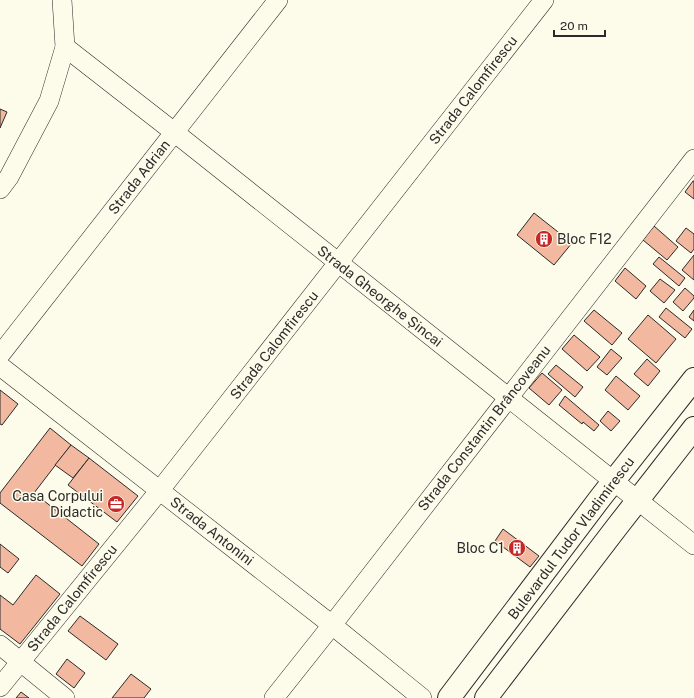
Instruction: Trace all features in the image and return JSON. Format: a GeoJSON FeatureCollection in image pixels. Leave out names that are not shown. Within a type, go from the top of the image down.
{"type":"FeatureCollection","features":[{"type":"Feature","properties":{"kind":"main road","name":"Bulevardul Tudor Vladimirescu"},"geometry":{"type":"LineString","coordinates":[[449,698],[601,497],[694,379]]}},
{"type":"Feature","properties":{"kind":"main road","name":"Bulevardul Tudor Vladimirescu"},"geometry":{"type":"LineString","coordinates":[[486,698],[694,428]]}},
{"type":"Feature","properties":{"kind":"street"},"geometry":{"type":"LineString","coordinates":[[0,189],[9,177],[49,101],[65,47],[62,0]]}},
{"type":"Feature","properties":{"kind":"street","name":"Strada Adrian"},"geometry":{"type":"LineString","coordinates":[[0,355],[278,0]]}},
{"type":"Feature","properties":{"kind":"street","name":"Strada Calomfirescu"},"geometry":{"type":"LineString","coordinates":[[0,687],[160,490],[544,0]]}},
{"type":"Feature","properties":{"kind":"street","name":"Strada Gheorghe Șincai"},"geometry":{"type":"LineString","coordinates":[[65,47],[694,545]]}},
{"type":"Feature","properties":{"kind":"street","name":"Strada Constantin Brâncoveanu"},"geometry":{"type":"LineString","coordinates":[[274,698],[694,159]]}},
{"type":"Feature","properties":{"kind":"street","name":"Strada Antonini"},"geometry":{"type":"LineString","coordinates":[[0,366],[332,625],[422,698]]}},
{"type":"Feature","properties":{"kind":"street"},"geometry":{"type":"LineString","coordinates":[[0,645],[65,698]]}},
{"type":"Feature","properties":{"kind":"building"},"geometry":{"type":"Polygon","coordinates":[[[0,109],[7,112],[0,128],[0,109]]]}},
{"type":"Feature","properties":{"kind":"building"},"geometry":{"type":"Polygon","coordinates":[[[694,181],[694,199],[685,192],[694,181]]]}},
{"type":"Feature","properties":{"kind":"building","name":"Bloc F12"},"geometry":{"type":"Polygon","coordinates":[[[534,213],[572,243],[554,265],[517,235],[534,213]]]}},
{"type":"Feature","properties":{"kind":"building"},"geometry":{"type":"Polygon","coordinates":[[[654,226],[678,247],[667,260],[643,240],[654,226]]]}},
{"type":"Feature","properties":{"kind":"building"},"geometry":{"type":"Polygon","coordinates":[[[686,228],[694,234],[694,249],[691,253],[676,241],[686,228]]]}},
{"type":"Feature","properties":{"kind":"building"},"geometry":{"type":"Polygon","coordinates":[[[694,255],[694,280],[682,270],[694,255]]]}},
{"type":"Feature","properties":{"kind":"building"},"geometry":{"type":"Polygon","coordinates":[[[659,257],[685,278],[679,286],[653,264],[659,257]]]}},
{"type":"Feature","properties":{"kind":"building"},"geometry":{"type":"Polygon","coordinates":[[[625,268],[646,286],[636,299],[615,281],[625,268]]]}},
{"type":"Feature","properties":{"kind":"building"},"geometry":{"type":"Polygon","coordinates":[[[660,279],[675,290],[664,303],[650,291],[660,279]]]}},
{"type":"Feature","properties":{"kind":"building"},"geometry":{"type":"Polygon","coordinates":[[[685,288],[694,296],[694,298],[683,311],[673,302],[685,288]]]}},
{"type":"Feature","properties":{"kind":"building"},"geometry":{"type":"Polygon","coordinates":[[[666,308],[692,329],[685,338],[659,317],[666,308]]]}},
{"type":"Feature","properties":{"kind":"building"},"geometry":{"type":"Polygon","coordinates":[[[594,310],[622,333],[612,345],[584,321],[594,310]]]}},
{"type":"Feature","properties":{"kind":"building"},"geometry":{"type":"Polygon","coordinates":[[[694,310],[694,321],[689,317],[694,310]]]}},
{"type":"Feature","properties":{"kind":"building"},"geometry":{"type":"Polygon","coordinates":[[[648,315],[676,339],[656,363],[628,339],[648,315]]]}},
{"type":"Feature","properties":{"kind":"building"},"geometry":{"type":"Polygon","coordinates":[[[574,335],[600,357],[587,371],[562,349],[574,335]]]}},
{"type":"Feature","properties":{"kind":"building"},"geometry":{"type":"Polygon","coordinates":[[[611,349],[622,358],[607,375],[597,367],[611,349]]]}},
{"type":"Feature","properties":{"kind":"building"},"geometry":{"type":"Polygon","coordinates":[[[647,359],[660,371],[648,386],[634,374],[647,359]]]}},
{"type":"Feature","properties":{"kind":"building"},"geometry":{"type":"Polygon","coordinates":[[[556,365],[583,387],[575,397],[548,374],[556,365]]]}},
{"type":"Feature","properties":{"kind":"building"},"geometry":{"type":"Polygon","coordinates":[[[542,373],[562,390],[549,405],[529,388],[542,373]]]}},
{"type":"Feature","properties":{"kind":"building"},"geometry":{"type":"Polygon","coordinates":[[[616,376],[640,396],[628,410],[605,390],[616,376]]]}},
{"type":"Feature","properties":{"kind":"building"},"geometry":{"type":"Polygon","coordinates":[[[0,390],[18,404],[2,425],[0,424],[0,390]]]}},
{"type":"Feature","properties":{"kind":"building"},"geometry":{"type":"Polygon","coordinates":[[[565,396],[599,425],[594,431],[583,422],[582,424],[559,405],[565,396]]]}},
{"type":"Feature","properties":{"kind":"building"},"geometry":{"type":"Polygon","coordinates":[[[608,411],[620,421],[611,431],[600,421],[608,411]]]}},
{"type":"Feature","properties":{"kind":"building"},"geometry":{"type":"Polygon","coordinates":[[[50,428],[71,445],[34,493],[99,544],[82,566],[0,503],[0,493],[50,428]]]}},
{"type":"Feature","properties":{"kind":"building"},"geometry":{"type":"Polygon","coordinates":[[[71,445],[89,458],[73,478],[55,465],[71,445]]]}},
{"type":"Feature","properties":{"kind":"building"},"geometry":{"type":"Polygon","coordinates":[[[89,458],[138,496],[117,522],[68,485],[89,458]]]}},
{"type":"Feature","properties":{"kind":"building","name":"Bloc C1"},"geometry":{"type":"Polygon","coordinates":[[[503,529],[539,556],[530,567],[495,541],[503,529]]]}},
{"type":"Feature","properties":{"kind":"building"},"geometry":{"type":"Polygon","coordinates":[[[0,544],[19,559],[8,573],[0,567],[0,544]]]}},
{"type":"Feature","properties":{"kind":"building"},"geometry":{"type":"Polygon","coordinates":[[[36,575],[60,594],[20,644],[0,629],[0,595],[13,605],[36,575]]]}},
{"type":"Feature","properties":{"kind":"building"},"geometry":{"type":"Polygon","coordinates":[[[80,616],[118,644],[106,660],[68,631],[80,616]]]}},
{"type":"Feature","properties":{"kind":"building"},"geometry":{"type":"Polygon","coordinates":[[[67,659],[85,673],[74,688],[56,674],[67,659]]]}},
{"type":"Feature","properties":{"kind":"building"},"geometry":{"type":"Polygon","coordinates":[[[131,674],[151,689],[144,698],[112,698],[131,674]]]}},
{"type":"Feature","properties":{"kind":"building"},"geometry":{"type":"Polygon","coordinates":[[[21,692],[29,698],[16,698],[21,692]]]}},
{"type":"Feature","properties":{"kind":"place","name":"Bloc F12"},"geometry":{"type":"Point","coordinates":[544,239]}},
{"type":"Feature","properties":{"kind":"place","name":"Casa Corpului Didactic"},"geometry":{"type":"Point","coordinates":[116,504]}},
{"type":"Feature","properties":{"kind":"place","name":"Bloc C1"},"geometry":{"type":"Point","coordinates":[517,548]}}]}
